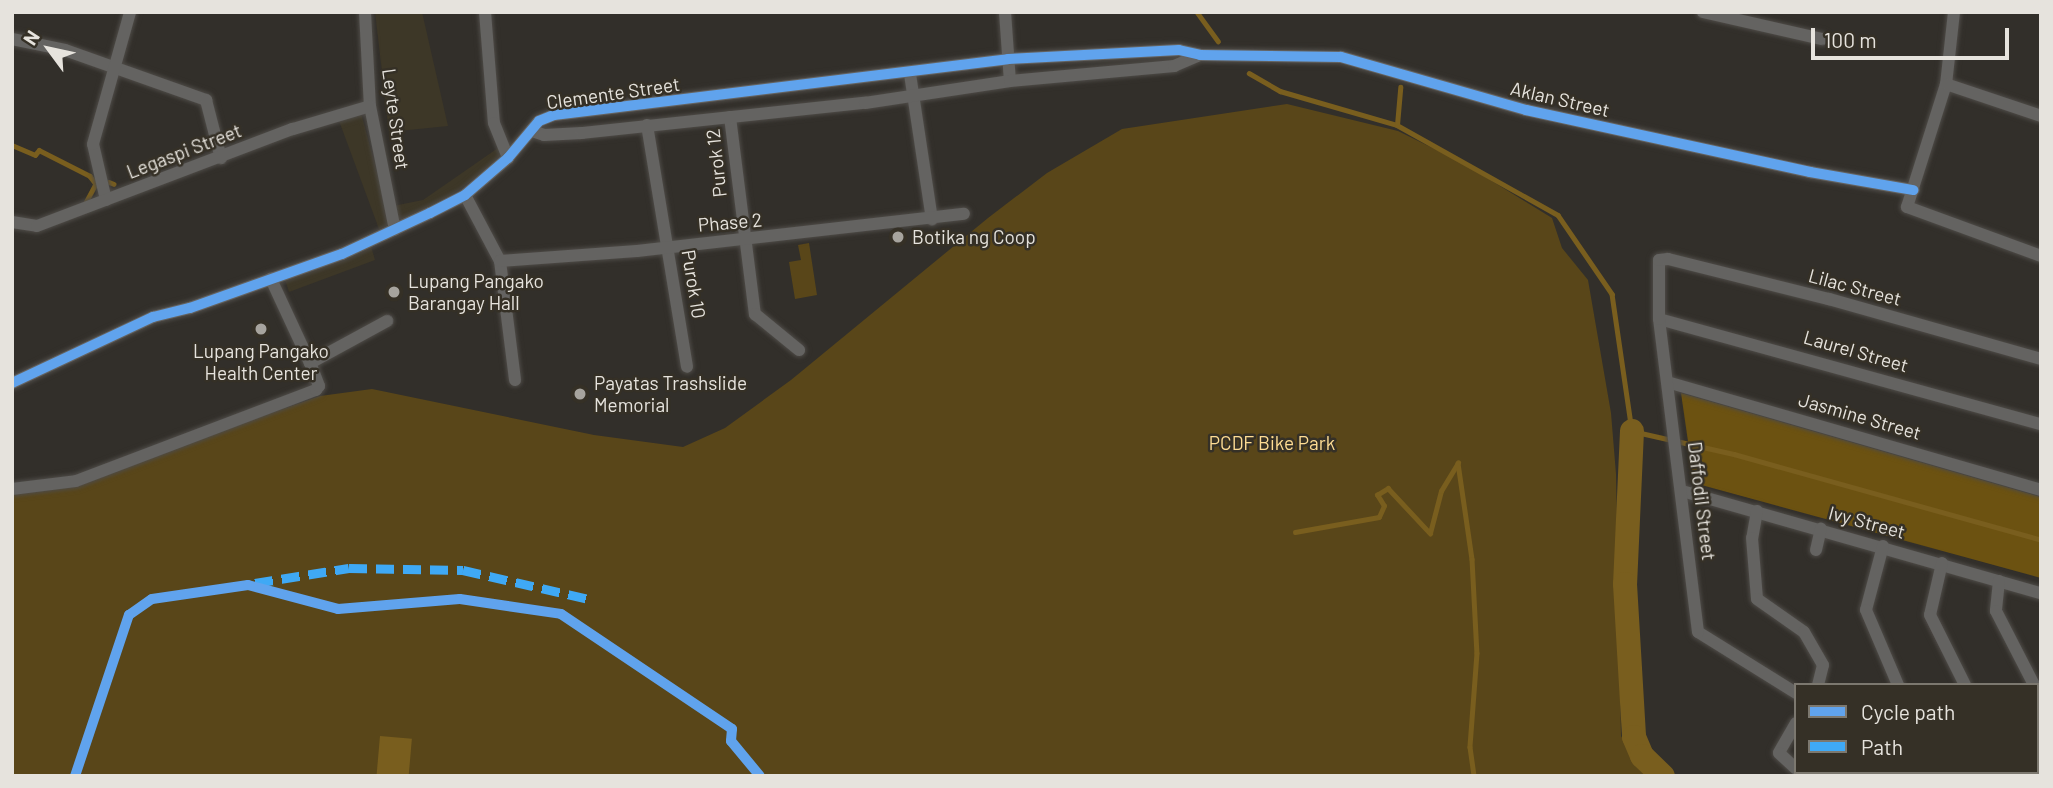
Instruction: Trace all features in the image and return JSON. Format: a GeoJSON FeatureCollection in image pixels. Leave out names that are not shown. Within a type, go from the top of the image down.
{"type":"FeatureCollection","features":[{"type":"Feature","properties":{"kind":"street"},"geometry":{"type":"LineString","coordinates":[[106,200],[93,144],[130,12]]}},
{"type":"Feature","properties":{"kind":"street","name":"Leyte Street"},"geometry":{"type":"LineString","coordinates":[[365,12],[370,106],[395,230]]}},
{"type":"Feature","properties":{"kind":"street"},"geometry":{"type":"LineString","coordinates":[[485,12],[494,123],[508,158]]}},
{"type":"Feature","properties":{"kind":"street"},"geometry":{"type":"LineString","coordinates":[[1005,12],[1010,81]]}},
{"type":"Feature","properties":{"kind":"street"},"geometry":{"type":"LineString","coordinates":[[1703,12],[1822,39]]}},
{"type":"Feature","properties":{"kind":"street"},"geometry":{"type":"LineString","coordinates":[[1954,12],[1946,84],[1908,207],[2041,256]]}},
{"type":"Feature","properties":{"kind":"street"},"geometry":{"type":"LineString","coordinates":[[12,38],[65,50],[206,100],[221,158]]}},
{"type":"Feature","properties":{"kind":"street","name":"Clemente Street"},"geometry":{"type":"LineString","coordinates":[[12,383],[153,317],[271,279],[395,230],[465,195],[508,158],[540,121],[554,115],[910,74],[1008,59],[1120,51],[1178,50],[1200,55]]}},
{"type":"Feature","properties":{"kind":"street","name":"Clemente Street"},"geometry":{"type":"LineString","coordinates":[[532,131],[544,135],[865,103],[914,93],[1010,81],[1174,66],[1200,55]]}},
{"type":"Feature","properties":{"kind":"street","name":"Aklan Street"},"geometry":{"type":"LineString","coordinates":[[1200,55],[1341,57],[1526,110],[1810,172],[1913,190]]}},
{"type":"Feature","properties":{"kind":"street"},"geometry":{"type":"LineString","coordinates":[[910,74],[932,219]]}},
{"type":"Feature","properties":{"kind":"street"},"geometry":{"type":"LineString","coordinates":[[1946,84],[2041,116]]}},
{"type":"Feature","properties":{"kind":"street"},"geometry":{"type":"LineString","coordinates":[[750,91],[752,114]]}},
{"type":"Feature","properties":{"kind":"street"},"geometry":{"type":"LineString","coordinates":[[674,102],[676,122]]}},
{"type":"Feature","properties":{"kind":"street","name":"Legaspi Street"},"geometry":{"type":"LineString","coordinates":[[12,222],[37,226],[293,129],[370,106]]}},
{"type":"Feature","properties":{"kind":"street","name":"Purok 12"},"geometry":{"type":"LineString","coordinates":[[730,117],[744,240],[757,319],[799,350]]}},
{"type":"Feature","properties":{"kind":"street","name":"Purok 10"},"geometry":{"type":"LineString","coordinates":[[647,125],[687,367]]}},
{"type":"Feature","properties":{"kind":"street"},"geometry":{"type":"LineString","coordinates":[[465,195],[500,261],[515,380]]}},
{"type":"Feature","properties":{"kind":"street","name":"Phase 2"},"geometry":{"type":"LineString","coordinates":[[500,261],[744,240],[964,215]]}},
{"type":"Feature","properties":{"kind":"street","name":"Lilac Street"},"geometry":{"type":"LineString","coordinates":[[1659,260],[1668,258],[1816,296],[2041,359]]}},
{"type":"Feature","properties":{"kind":"street","name":"Daffodil Street"},"geometry":{"type":"LineString","coordinates":[[1659,260],[1659,319],[1698,632],[1794,693]]}},
{"type":"Feature","properties":{"kind":"street"},"geometry":{"type":"LineString","coordinates":[[12,489],[76,481],[316,390],[318,386],[310,363],[271,279]]}},
{"type":"Feature","properties":{"kind":"street","name":"Laurel Street"},"geometry":{"type":"LineString","coordinates":[[1659,319],[2041,424]]}},
{"type":"Feature","properties":{"kind":"street"},"geometry":{"type":"LineString","coordinates":[[310,363],[387,321]]}},
{"type":"Feature","properties":{"kind":"street","name":"Jasmine Street"},"geometry":{"type":"LineString","coordinates":[[1667,382],[2041,490]]}},
{"type":"Feature","properties":{"kind":"street","name":"Ivy Street"},"geometry":{"type":"LineString","coordinates":[[1682,491],[2041,593]]}},
{"type":"Feature","properties":{"kind":"street"},"geometry":{"type":"LineString","coordinates":[[1757,511],[1752,546],[1757,599],[1804,632],[1823,665],[1818,683]]}},
{"type":"Feature","properties":{"kind":"street"},"geometry":{"type":"LineString","coordinates":[[1816,550],[1821,529]]}},
{"type":"Feature","properties":{"kind":"street"},"geometry":{"type":"LineString","coordinates":[[1883,546],[1866,610],[1897,683]]}},
{"type":"Feature","properties":{"kind":"street"},"geometry":{"type":"LineString","coordinates":[[1942,563],[1930,615],[1964,683]]}},
{"type":"Feature","properties":{"kind":"street"},"geometry":{"type":"LineString","coordinates":[[1999,581],[1996,611],[2033,683]]}},
{"type":"Feature","properties":{"kind":"street"},"geometry":{"type":"LineString","coordinates":[[1794,727],[1779,753],[1794,767]]}},
{"type":"Feature","properties":{"kind":"shaded area"},"geometry":{"type":"Polygon","coordinates":[[[375,12],[422,12],[448,126],[389,132],[375,12]]]}},
{"type":"Feature","properties":{"kind":"shaded area"},"geometry":{"type":"Polygon","coordinates":[[[361,113],[391,224],[379,229],[338,118],[361,113]]]}},
{"type":"Feature","properties":{"kind":"shaded area"},"geometry":{"type":"Polygon","coordinates":[[[498,148],[503,158],[426,213],[395,223],[393,206],[423,200],[498,148]]]}},
{"type":"Feature","properties":{"kind":"shaded area"},"geometry":{"type":"Polygon","coordinates":[[[371,246],[375,260],[289,292],[285,280],[371,246]]]}},
{"type":"Feature","properties":{"kind":"shaded area"},"geometry":{"type":"Polygon","coordinates":[[[1681,393],[2041,497],[2041,578],[1694,483],[1681,393]]]}},
{"type":"Feature","properties":{"kind":"shaded area"},"geometry":{"type":"Polygon","coordinates":[[[380,736],[412,739],[409,776],[377,776],[380,736]]]}},
{"type":"Feature","properties":{"kind":"green space","name":"PCDF Bike Park"},"geometry":{"type":"Polygon","coordinates":[[[1287,104],[1398,131],[1461,162],[1552,218],[1562,248],[1588,280],[1611,413],[1616,474],[1621,736],[1645,776],[12,776],[12,493],[53,489],[320,396],[372,389],[594,435],[683,447],[725,428],[791,380],[988,218],[1047,173],[1122,129],[1287,104]]]}},
{"type":"Feature","properties":{"kind":"green space"},"geometry":{"type":"Polygon","coordinates":[[[809,243],[817,295],[795,299],[789,262],[801,260],[798,245],[809,243]]]}},
{"type":"Feature","properties":{"kind":"waterway"},"geometry":{"type":"LineString","coordinates":[[1197,12],[1218,41]]}},
{"type":"Feature","properties":{"kind":"waterway"},"geometry":{"type":"LineString","coordinates":[[1249,73],[1280,91],[1397,125],[1558,215],[1612,294],[1632,431],[1734,454],[2041,540]]}},
{"type":"Feature","properties":{"kind":"waterway"},"geometry":{"type":"LineString","coordinates":[[1397,125],[1400,87]]}},
{"type":"Feature","properties":{"kind":"waterway"},"geometry":{"type":"LineString","coordinates":[[12,145],[35,155],[39,150],[90,176],[96,184],[86,203]]}},
{"type":"Feature","properties":{"kind":"waterway"},"geometry":{"type":"LineString","coordinates":[[109,182],[114,184]]}},
{"type":"Feature","properties":{"kind":"waterway"},"geometry":{"type":"LineString","coordinates":[[1632,431],[1625,584],[1634,737],[1642,756],[1663,776]]}},
{"type":"Feature","properties":{"kind":"waterway"},"geometry":{"type":"LineString","coordinates":[[1295,532],[1379,517],[1384,506],[1377,495],[1388,488],[1430,533],[1441,491],[1458,463],[1472,559],[1477,653],[1470,747],[1474,776]]}},
{"type":"Feature","properties":{"kind":"marked path"},"geometry":{"type":"LineString","coordinates":[[255,583],[349,568],[463,570],[593,600]]}},
{"type":"Feature","properties":{"kind":"cycle path"},"geometry":{"type":"LineString","coordinates":[[12,383],[153,317],[190,308],[342,254],[430,213],[465,195],[508,158],[539,121],[554,115],[1008,59],[1179,50],[1200,55],[1341,57],[1526,110],[1810,172],[1913,190]]}},
{"type":"Feature","properties":{"kind":"cycle path"},"geometry":{"type":"LineString","coordinates":[[75,776],[129,615],[152,599],[248,585],[338,609],[460,599],[561,614],[732,729],[731,741],[760,776]]}},
{"type":"Feature","properties":{"kind":"place","name":"Botika ng Coop"},"geometry":{"type":"Point","coordinates":[898,237]}},
{"type":"Feature","properties":{"kind":"place","name":"Lupang Pangako Barangay Hall"},"geometry":{"type":"Point","coordinates":[394,292]}},
{"type":"Feature","properties":{"kind":"place","name":"Lupang Pangako Health Center"},"geometry":{"type":"Point","coordinates":[261,329]}},
{"type":"Feature","properties":{"kind":"place","name":"Payatas Trashslide Memorial"},"geometry":{"type":"Point","coordinates":[580,394]}}]}
